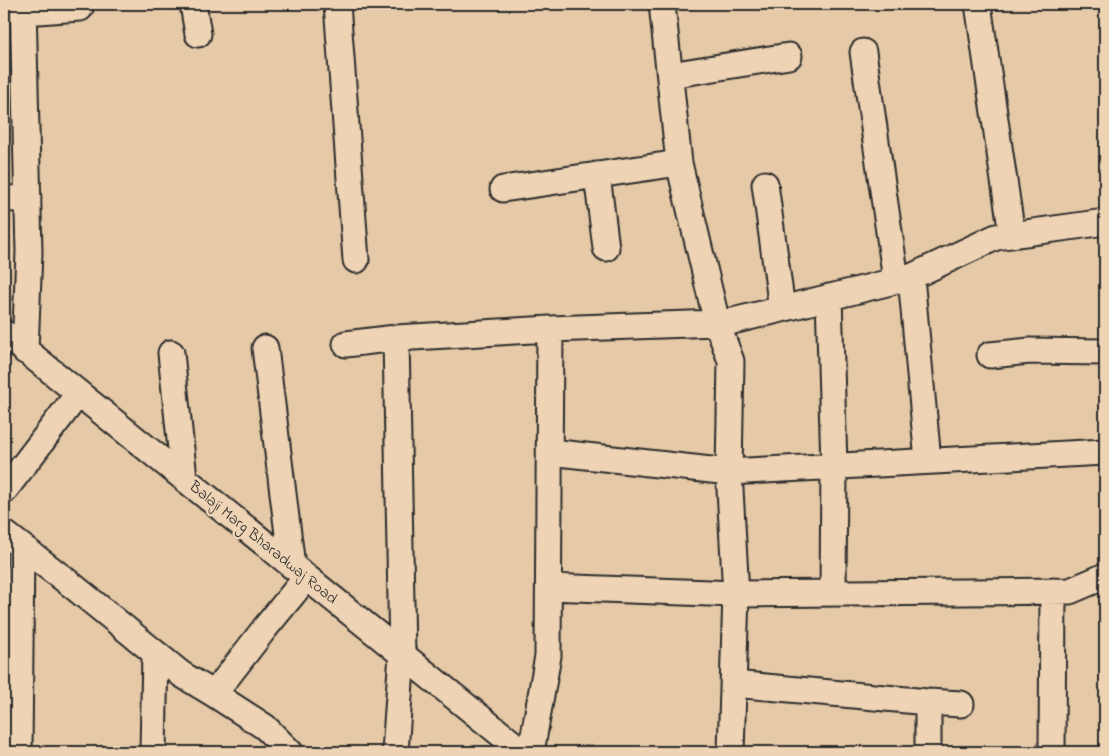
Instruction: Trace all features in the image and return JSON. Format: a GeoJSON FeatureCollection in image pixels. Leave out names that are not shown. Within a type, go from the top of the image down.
{"type":"FeatureCollection","features":[{"type":"Feature","properties":{"kind":"street"},"geometry":{"type":"LineString","coordinates":[[193,4],[198,34]]}},
{"type":"Feature","properties":{"kind":"street"},"geometry":{"type":"LineString","coordinates":[[337,4],[356,260]]}},
{"type":"Feature","properties":{"kind":"street"},"geometry":{"type":"LineString","coordinates":[[662,4],[678,163],[717,323],[731,361],[729,472],[736,594],[730,752]]}},
{"type":"Feature","properties":{"kind":"street"},"geometry":{"type":"LineString","coordinates":[[978,4],[1012,235]]}},
{"type":"Feature","properties":{"kind":"street"},"geometry":{"type":"LineString","coordinates":[[25,351],[29,252],[16,198],[15,92],[23,8],[80,8]]}},
{"type":"Feature","properties":{"kind":"street"},"geometry":{"type":"LineString","coordinates":[[863,52],[904,278],[928,461]]}},
{"type":"Feature","properties":{"kind":"street"},"geometry":{"type":"LineString","coordinates":[[670,75],[789,56]]}},
{"type":"Feature","properties":{"kind":"street"},"geometry":{"type":"LineString","coordinates":[[503,190],[678,163]]}},
{"type":"Feature","properties":{"kind":"street"},"geometry":{"type":"LineString","coordinates":[[596,175],[606,248]]}},
{"type":"Feature","properties":{"kind":"street"},"geometry":{"type":"LineString","coordinates":[[765,184],[782,309]]}},
{"type":"Feature","properties":{"kind":"street"},"geometry":{"type":"LineString","coordinates":[[346,344],[396,338],[733,321],[904,278],[996,237],[1105,222]]}},
{"type":"Feature","properties":{"kind":"street"},"geometry":{"type":"LineString","coordinates":[[829,297],[834,466],[834,594]]}},
{"type":"Feature","properties":{"kind":"street"},"geometry":{"type":"LineString","coordinates":[[531,752],[548,656],[550,329]]}},
{"type":"Feature","properties":{"kind":"street","name":"Balaji Marg Bharadwaj Road"},"geometry":{"type":"LineString","coordinates":[[4,333],[523,752]]}},
{"type":"Feature","properties":{"kind":"street"},"geometry":{"type":"LineString","coordinates":[[395,752],[402,654],[396,338]]}},
{"type":"Feature","properties":{"kind":"street"},"geometry":{"type":"LineString","coordinates":[[214,694],[265,628],[299,572],[265,348]]}},
{"type":"Feature","properties":{"kind":"street"},"geometry":{"type":"LineString","coordinates":[[990,355],[1030,351],[1105,352]]}},
{"type":"Feature","properties":{"kind":"street"},"geometry":{"type":"LineString","coordinates":[[171,353],[184,478]]}},
{"type":"Feature","properties":{"kind":"street"},"geometry":{"type":"LineString","coordinates":[[4,491],[78,394]]}},
{"type":"Feature","properties":{"kind":"street"},"geometry":{"type":"LineString","coordinates":[[550,452],[729,472],[1105,452]]}},
{"type":"Feature","properties":{"kind":"street"},"geometry":{"type":"LineString","coordinates":[[9,537],[181,674],[265,727],[290,752]]}},
{"type":"Feature","properties":{"kind":"street"},"geometry":{"type":"LineString","coordinates":[[9,537],[19,752]]}},
{"type":"Feature","properties":{"kind":"street"},"geometry":{"type":"LineString","coordinates":[[549,587],[736,594],[1070,591],[1105,576]]}},
{"type":"Feature","properties":{"kind":"street"},"geometry":{"type":"LineString","coordinates":[[1052,752],[1053,591]]}},
{"type":"Feature","properties":{"kind":"street"},"geometry":{"type":"LineString","coordinates":[[153,752],[155,653]]}},
{"type":"Feature","properties":{"kind":"street"},"geometry":{"type":"LineString","coordinates":[[734,684],[961,704]]}},
{"type":"Feature","properties":{"kind":"street"},"geometry":{"type":"LineString","coordinates":[[928,702],[928,752]]}}]}
